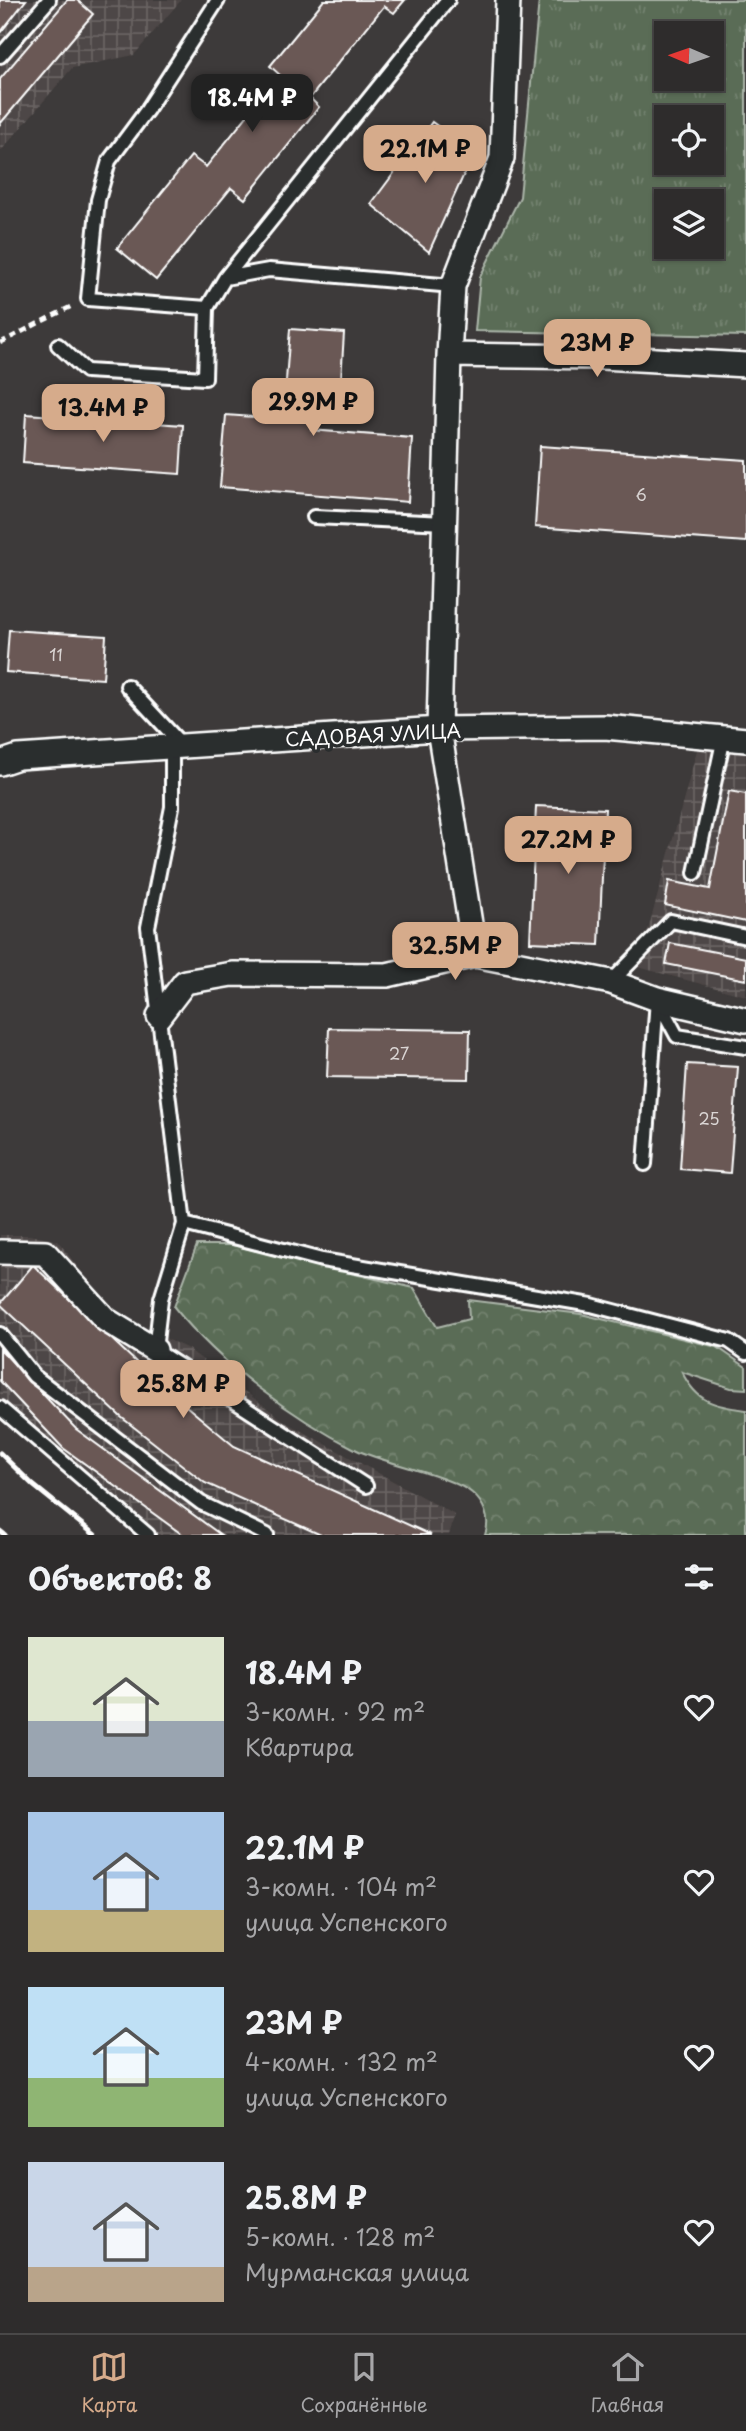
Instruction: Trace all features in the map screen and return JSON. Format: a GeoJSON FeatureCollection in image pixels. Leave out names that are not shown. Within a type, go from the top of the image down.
{"type":"FeatureCollection","features":[{"type":"Feature","properties":{"kind":"street"},"geometry":{"type":"LineString","coordinates":[[475,955],[439,729],[449,355],[453,286],[502,159],[508,0]]}},
{"type":"Feature","properties":{"kind":"street"},"geometry":{"type":"LineString","coordinates":[[449,355],[601,357],[746,365]]}},
{"type":"Feature","properties":{"kind":"street","name":"САДОВАЯ УЛИЦА"},"geometry":{"type":"LineString","coordinates":[[0,763],[18,757],[439,729],[605,727],[735,739]]}},
{"type":"Feature","properties":{"kind":"street"},"geometry":{"type":"LineString","coordinates":[[159,1016],[185,982],[232,974],[387,975],[475,955],[611,982],[657,999],[746,1020]]}},
{"type":"Feature","properties":{"kind":"street"},"geometry":{"type":"LineString","coordinates":[[0,1252],[45,1253],[106,1320],[156,1350]]}},
{"type":"Feature","properties":{"kind":"lane"},"geometry":{"type":"LineString","coordinates":[[0,57],[49,0]]}},
{"type":"Feature","properties":{"kind":"lane"},"geometry":{"type":"LineString","coordinates":[[208,308],[88,299],[98,200],[109,161],[147,110],[218,0]]}},
{"type":"Feature","properties":{"kind":"lane"},"geometry":{"type":"LineString","coordinates":[[58,345],[86,371],[205,378],[208,308],[225,278],[448,0]]}},
{"type":"Feature","properties":{"kind":"lane"},"geometry":{"type":"LineString","coordinates":[[225,278],[269,270],[453,286]]}},
{"type":"Feature","properties":{"kind":"lane"},"geometry":{"type":"LineString","coordinates":[[314,517],[446,523]]}},
{"type":"Feature","properties":{"kind":"lane"},"geometry":{"type":"LineString","coordinates":[[127,686],[177,745],[172,807],[148,927],[184,1224],[161,1299],[156,1350],[366,1486]]}},
{"type":"Feature","properties":{"kind":"lane"},"geometry":{"type":"LineString","coordinates":[[695,873],[735,739]]}},
{"type":"Feature","properties":{"kind":"lane"},"geometry":{"type":"LineString","coordinates":[[611,982],[671,921],[746,937]]}},
{"type":"Feature","properties":{"kind":"lane"},"geometry":{"type":"LineString","coordinates":[[657,999],[677,1036],[746,1047]]}},
{"type":"Feature","properties":{"kind":"lane"},"geometry":{"type":"LineString","coordinates":[[645,1164],[657,999]]}},
{"type":"Feature","properties":{"kind":"lane"},"geometry":{"type":"LineString","coordinates":[[184,1224],[322,1260],[591,1305],[729,1341],[746,1353]]}},
{"type":"Feature","properties":{"kind":"lane"},"geometry":{"type":"LineString","coordinates":[[0,1334],[34,1376],[201,1503],[267,1535]]}},
{"type":"Feature","properties":{"kind":"lane"},"geometry":{"type":"LineString","coordinates":[[0,1408],[148,1535]]}},
{"type":"Feature","properties":{"kind":"path"},"geometry":{"type":"LineString","coordinates":[[0,343],[88,299]]}},
{"type":"Feature","properties":{"kind":"shaded area"},"geometry":{"type":"Polygon","coordinates":[[[0,0],[181,0],[134,55],[72,68],[0,152],[0,0]]]}},
{"type":"Feature","properties":{"kind":"shaded area"},"geometry":{"type":"Polygon","coordinates":[[[700,739],[746,751],[746,996],[638,967],[700,739]]]}},
{"type":"Feature","properties":{"kind":"shaded area"},"geometry":{"type":"Polygon","coordinates":[[[0,1235],[29,1235],[58,1241],[112,1313],[188,1349],[287,1423],[455,1515],[449,1535],[136,1535],[0,1413],[0,1235]]]}},
{"type":"Feature","properties":{"kind":"green space"},"geometry":{"type":"Polygon","coordinates":[[[539,0],[746,0],[746,336],[475,331],[480,277],[520,197],[539,0]]]}},
{"type":"Feature","properties":{"kind":"green space"},"geometry":{"type":"Polygon","coordinates":[[[197,1245],[232,1245],[414,1288],[437,1327],[469,1319],[468,1300],[581,1314],[717,1347],[746,1367],[746,1389],[731,1388],[682,1372],[701,1397],[725,1407],[746,1410],[746,1535],[485,1535],[485,1512],[472,1493],[450,1481],[369,1455],[332,1437],[258,1388],[192,1328],[174,1307],[197,1245]]]}},
{"type":"Feature","properties":{"kind":"building"},"geometry":{"type":"Polygon","coordinates":[[[0,0],[26,0],[0,33],[0,0]]]}},
{"type":"Feature","properties":{"kind":"building"},"geometry":{"type":"Polygon","coordinates":[[[67,0],[77,0],[93,14],[0,124],[0,79],[67,0]]]}},
{"type":"Feature","properties":{"kind":"building"},"geometry":{"type":"Polygon","coordinates":[[[324,0],[405,0],[394,13],[384,6],[310,98],[319,107],[245,199],[231,188],[156,280],[117,248],[191,156],[206,167],[280,75],[270,66],[324,0]]]}},
{"type":"Feature","properties":{"kind":"building"},"geometry":{"type":"Polygon","coordinates":[[[432,122],[474,152],[429,252],[371,204],[432,122]]]}},
{"type":"Feature","properties":{"kind":"building"},"geometry":{"type":"Polygon","coordinates":[[[290,329],[344,333],[340,396],[314,394],[311,430],[412,438],[408,502],[220,487],[226,415],[283,419],[290,329]]]}},
{"type":"Feature","properties":{"kind":"building"},"geometry":{"type":"Polygon","coordinates":[[[26,414],[183,425],[180,474],[23,463],[26,414]]]}},
{"type":"Feature","properties":{"kind":"building"},"geometry":{"type":"Polygon","coordinates":[[[540,446],[746,460],[746,542],[535,527],[540,446]]]}},
{"type":"Feature","properties":{"kind":"building"},"geometry":{"type":"Polygon","coordinates":[[[9,630],[106,636],[103,679],[6,672],[9,630]]]}},
{"type":"Feature","properties":{"kind":"building"},"geometry":{"type":"Polygon","coordinates":[[[729,791],[746,794],[746,922],[665,905],[669,881],[710,889],[729,791]]]}},
{"type":"Feature","properties":{"kind":"building"},"geometry":{"type":"Polygon","coordinates":[[[536,806],[605,809],[599,945],[530,942],[536,806]]]}},
{"type":"Feature","properties":{"kind":"building"},"geometry":{"type":"Polygon","coordinates":[[[670,943],[746,958],[746,980],[666,964],[670,943]]]}},
{"type":"Feature","properties":{"kind":"building"},"geometry":{"type":"Polygon","coordinates":[[[329,1028],[470,1030],[469,1079],[327,1077],[329,1028]]]}},
{"type":"Feature","properties":{"kind":"building"},"geometry":{"type":"Polygon","coordinates":[[[687,1064],[738,1067],[730,1173],[680,1169],[687,1064]]]}},
{"type":"Feature","properties":{"kind":"building"},"geometry":{"type":"Polygon","coordinates":[[[33,1265],[155,1380],[234,1446],[431,1535],[321,1535],[205,1483],[121,1417],[0,1304],[33,1265]]]}},
{"type":"Feature","properties":{"kind":"building"},"geometry":{"type":"Polygon","coordinates":[[[0,1349],[76,1429],[221,1535],[183,1535],[63,1448],[0,1381],[0,1349]]]}},
{"type":"Feature","properties":{"kind":"railway"},"geometry":{"type":"LineString","coordinates":[[0,1453],[33,1485],[95,1535]]}},
{"type":"Feature","properties":{"kind":"railway"},"geometry":{"type":"LineString","coordinates":[[0,1531],[5,1535]]}}]}
